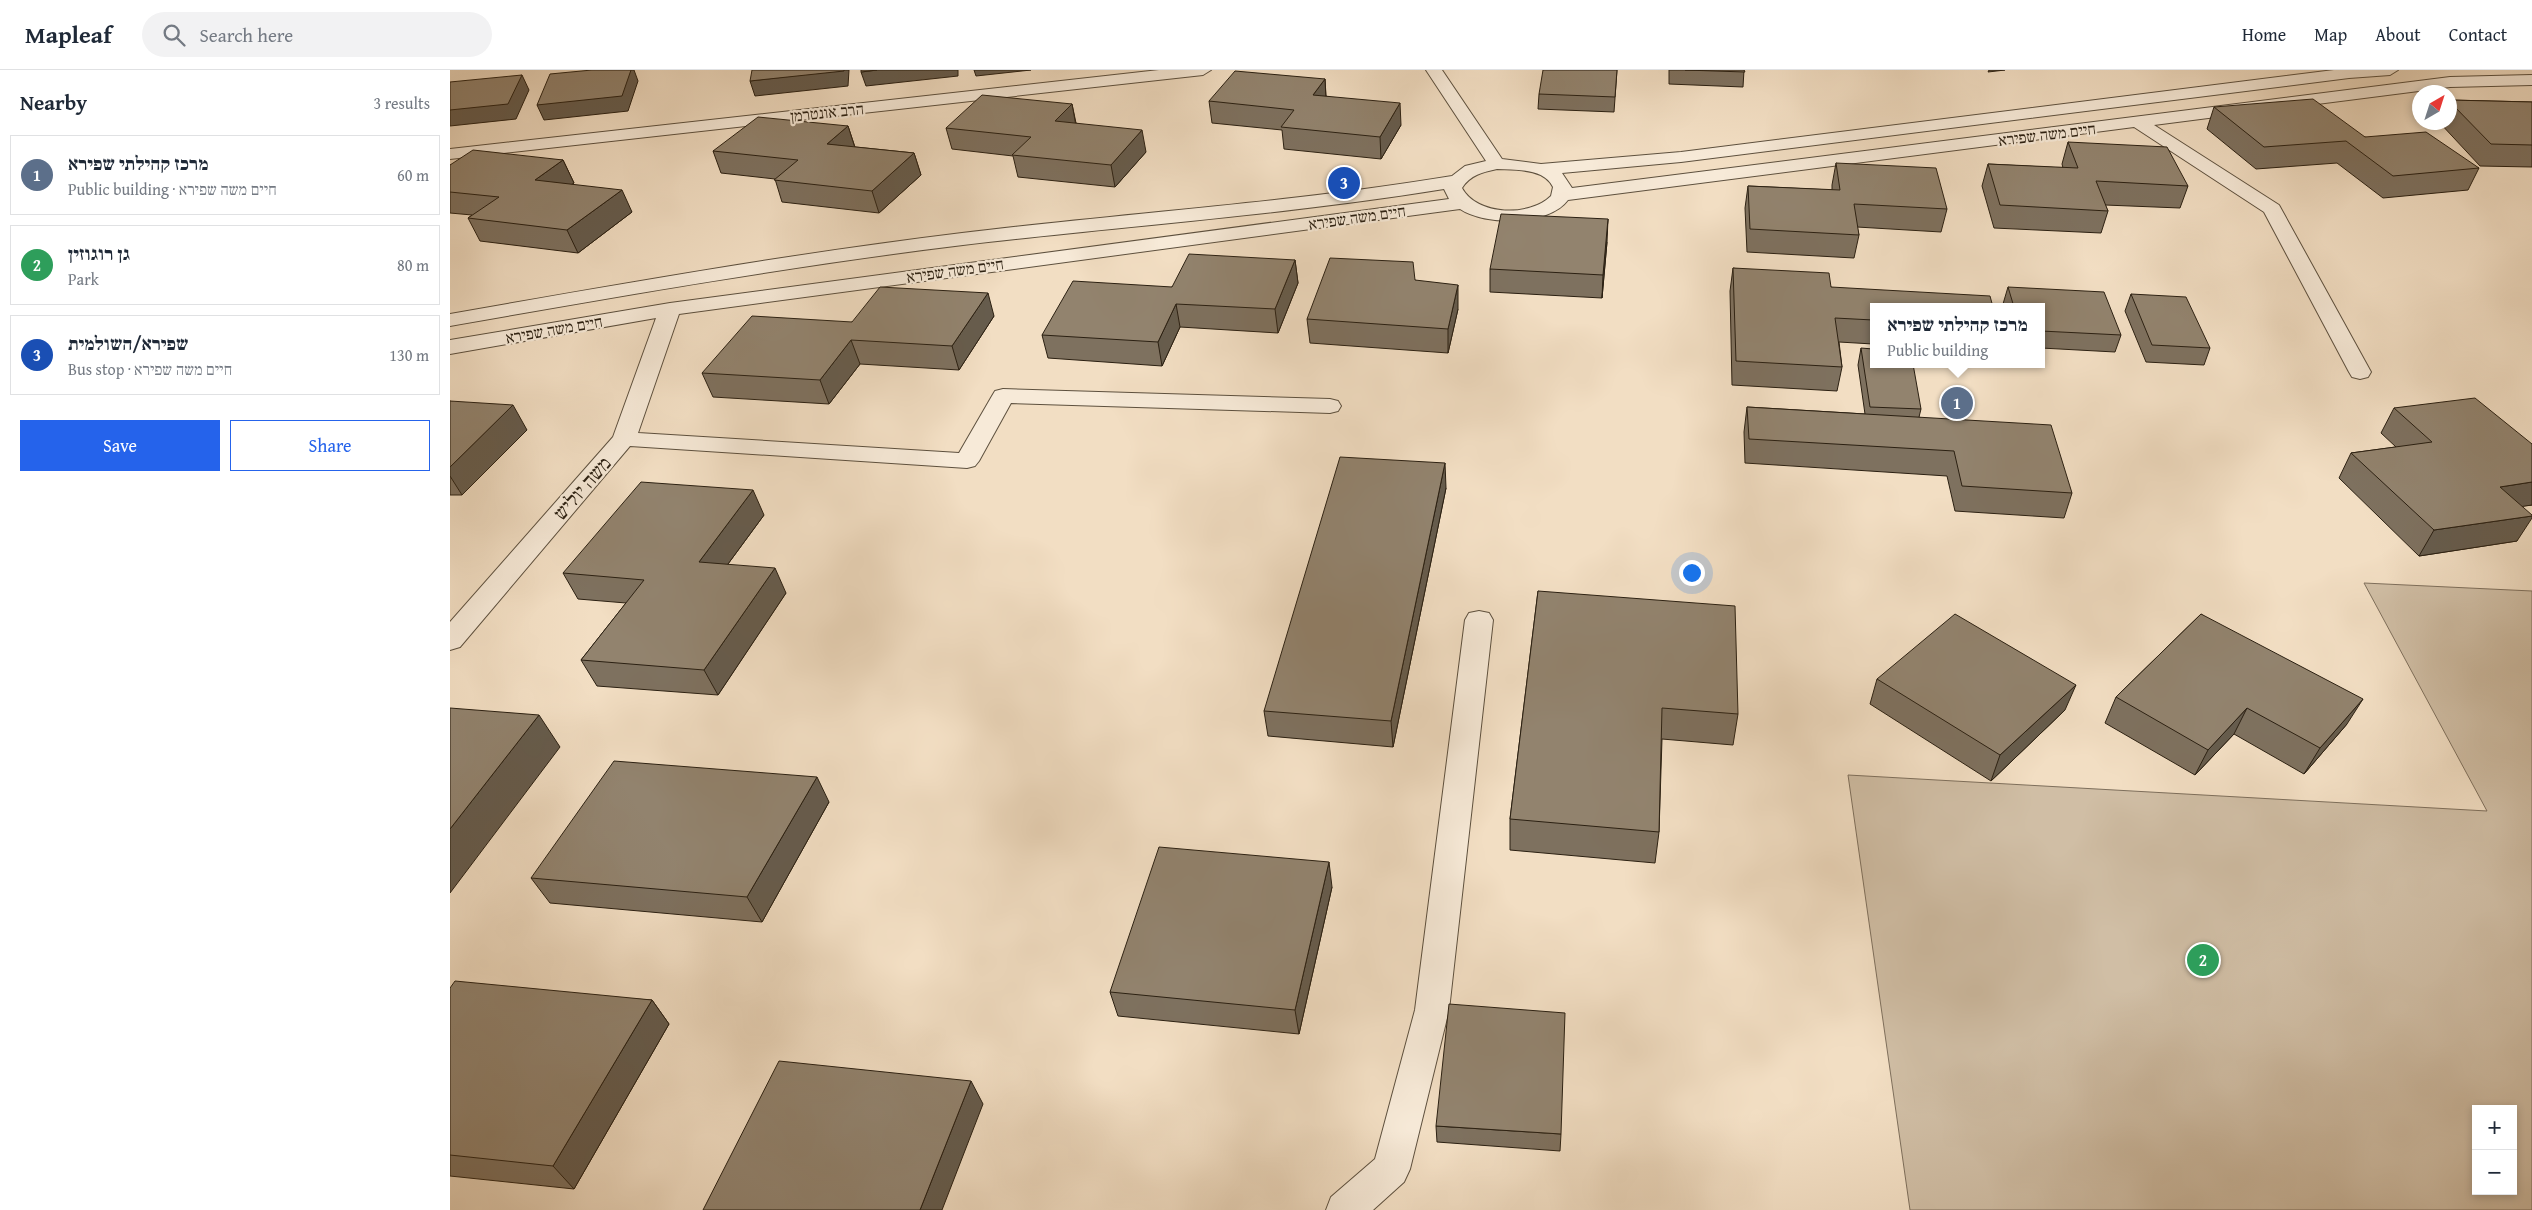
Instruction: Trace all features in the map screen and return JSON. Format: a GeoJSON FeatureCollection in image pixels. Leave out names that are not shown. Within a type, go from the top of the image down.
{"type":"FeatureCollection","features":[{"type":"Feature","properties":{"kind":"street","name":"הרב אונטרמן"},"geometry":{"type":"LineString","coordinates":[[450,154],[1203,70]]}},
{"type":"Feature","properties":{"kind":"street"},"geometry":{"type":"LineString","coordinates":[[1434,70],[1497,164]]}},
{"type":"Feature","properties":{"kind":"street","name":"חיים משה שפירא"},"geometry":{"type":"LineString","coordinates":[[1542,170],[1681,157],[2349,73],[2390,70]]}},
{"type":"Feature","properties":{"kind":"street"},"geometry":{"type":"LineString","coordinates":[[2518,70],[2532,78]]}},
{"type":"Feature","properties":{"kind":"street","name":"חיים משה שפירא"},"geometry":{"type":"LineString","coordinates":[[1562,195],[2450,82],[2532,78]]}},
{"type":"Feature","properties":{"kind":"street"},"geometry":{"type":"LineString","coordinates":[[2139,123],[2272,209],[2360,372]]}},
{"type":"Feature","properties":{"kind":"street"},"geometry":{"type":"LineString","coordinates":[[1497,164],[1529,166],[1542,170],[1560,181],[1563,188],[1562,195],[1555,203],[1544,210],[1527,214],[1490,214],[1462,203],[1455,196],[1453,188],[1456,181],[1472,170],[1497,164]]}},
{"type":"Feature","properties":{"kind":"street","name":"חיים משה שפירא"},"geometry":{"type":"LineString","coordinates":[[450,320],[672,281],[963,240],[1317,202],[1456,181]]}},
{"type":"Feature","properties":{"kind":"street","name":"חיים משה שפירא"},"geometry":{"type":"LineString","coordinates":[[450,348],[670,309],[1462,203]]}},
{"type":"Feature","properties":{"kind":"street","name":"משה יוליש"},"geometry":{"type":"LineString","coordinates":[[450,640],[624,440],[670,309]]}},
{"type":"Feature","properties":{"kind":"street"},"geometry":{"type":"LineString","coordinates":[[624,440],[967,461],[1003,396],[1330,406]]}},
{"type":"Feature","properties":{"kind":"street"},"geometry":{"type":"LineString","coordinates":[[1345,1210],[1392,1170],[1432,1010],[1479,620]]}},
{"type":"Feature","properties":{"kind":"shaded area"},"geometry":{"type":"Polygon","coordinates":[[[2364,583],[2532,591],[2532,1210],[1910,1210],[1848,775],[2487,811],[2364,583]]]}},
{"type":"Feature","properties":{"kind":"building"},"geometry":{"type":"Polygon","coordinates":[[[592,70],[631,70],[622,96],[537,105],[550,74],[592,70]]]}},
{"type":"Feature","properties":{"kind":"building"},"geometry":{"type":"Polygon","coordinates":[[[752,70],[844,70],[844,71],[750,81],[752,70]]]}},
{"type":"Feature","properties":{"kind":"building"},"geometry":{"type":"Polygon","coordinates":[[[861,70],[877,70],[861,72],[861,70]]]}},
{"type":"Feature","properties":{"kind":"building"},"geometry":{"type":"Polygon","coordinates":[[[1543,70],[1617,70],[1615,97],[1539,94],[1543,70]]]}},
{"type":"Feature","properties":{"kind":"building"},"geometry":{"type":"Polygon","coordinates":[[[1685,70],[1744,70],[1745,72],[1685,70]]]}},
{"type":"Feature","properties":{"kind":"building"},"geometry":{"type":"Polygon","coordinates":[[[1235,71],[1325,79],[1313,95],[1400,103],[1380,137],[1281,127],[1294,110],[1209,101],[1235,71]]]}},
{"type":"Feature","properties":{"kind":"building"},"geometry":{"type":"Polygon","coordinates":[[[522,75],[508,104],[450,110],[450,82],[522,75]]]}},
{"type":"Feature","properties":{"kind":"building"},"geometry":{"type":"Polygon","coordinates":[[[982,95],[1072,104],[1055,121],[1142,130],[1111,165],[1012,155],[1031,137],[946,128],[982,95]]]}},
{"type":"Feature","properties":{"kind":"building"},"geometry":{"type":"Polygon","coordinates":[[[2313,99],[2365,137],[2426,132],[2479,168],[2393,176],[2346,141],[2264,147],[2214,107],[2313,99]]]}},
{"type":"Feature","properties":{"kind":"building"},"geometry":{"type":"Polygon","coordinates":[[[2457,100],[2532,102],[2532,145],[2491,144],[2457,109],[2457,100]]]}},
{"type":"Feature","properties":{"kind":"building"},"geometry":{"type":"Polygon","coordinates":[[[758,117],[848,126],[827,144],[914,153],[872,191],[774,180],[798,160],[713,151],[758,117]]]}},
{"type":"Feature","properties":{"kind":"building"},"geometry":{"type":"Polygon","coordinates":[[[2068,142],[2167,147],[2188,186],[2096,181],[2108,211],[2000,205],[1988,164],[2078,168],[2068,142]]]}},
{"type":"Feature","properties":{"kind":"building"},"geometry":{"type":"Polygon","coordinates":[[[473,150],[563,160],[535,180],[622,190],[567,230],[468,218],[499,197],[450,192],[450,165],[473,150]]]}},
{"type":"Feature","properties":{"kind":"building"},"geometry":{"type":"Polygon","coordinates":[[[1836,163],[1936,168],[1947,209],[1854,204],[1859,235],[1750,229],[1748,186],[1840,190],[1836,163]]]}},
{"type":"Feature","properties":{"kind":"building"},"geometry":{"type":"Polygon","coordinates":[[[1501,214],[1608,219],[1603,275],[1490,269],[1501,214]]]}},
{"type":"Feature","properties":{"kind":"building"},"geometry":{"type":"Polygon","coordinates":[[[1189,254],[1295,260],[1275,309],[1176,304],[1158,342],[1042,335],[1073,281],[1172,287],[1189,254]]]}},
{"type":"Feature","properties":{"kind":"building"},"geometry":{"type":"Polygon","coordinates":[[[1330,258],[1413,262],[1415,280],[1458,285],[1448,329],[1307,319],[1330,258]]]}},
{"type":"Feature","properties":{"kind":"building"},"geometry":{"type":"Polygon","coordinates":[[[1733,268],[1829,273],[1831,287],[1990,296],[1992,303],[1870,303],[1870,320],[1835,318],[1842,367],[1736,361],[1733,268]]]}},
{"type":"Feature","properties":{"kind":"building"},"geometry":{"type":"Polygon","coordinates":[[[880,287],[988,293],[952,346],[851,340],[820,380],[702,373],[752,316],[852,322],[880,287]]]}},
{"type":"Feature","properties":{"kind":"building"},"geometry":{"type":"Polygon","coordinates":[[[2008,287],[2104,292],[2121,335],[2045,331],[2045,303],[2013,303],[2008,287]]]}},
{"type":"Feature","properties":{"kind":"building"},"geometry":{"type":"Polygon","coordinates":[[[2131,294],[2186,297],[2210,348],[2152,345],[2131,294]]]}},
{"type":"Feature","properties":{"kind":"building"},"geometry":{"type":"Polygon","coordinates":[[[1861,348],[1870,349],[1870,368],[1914,368],[1921,409],[1870,407],[1861,348]]]}},
{"type":"Feature","properties":{"kind":"building"},"geometry":{"type":"Polygon","coordinates":[[[2475,398],[2532,444],[2532,482],[2500,487],[2532,516],[2434,530],[2351,453],[2432,442],[2394,408],[2475,398]]]}},
{"type":"Feature","properties":{"kind":"building"},"geometry":{"type":"Polygon","coordinates":[[[450,401],[513,405],[450,467],[450,401]]]}},
{"type":"Feature","properties":{"kind":"building"},"geometry":{"type":"Polygon","coordinates":[[[1747,407],[2051,425],[2072,493],[1962,486],[1954,451],[1749,439],[1747,407]]]}},
{"type":"Feature","properties":{"kind":"building"},"geometry":{"type":"Polygon","coordinates":[[[1340,457],[1445,463],[1391,721],[1264,711],[1340,457]]]}},
{"type":"Feature","properties":{"kind":"building"},"geometry":{"type":"Polygon","coordinates":[[[641,482],[753,490],[699,562],[775,568],[704,670],[581,660],[644,580],[563,573],[641,482]]]}},
{"type":"Feature","properties":{"kind":"building"},"geometry":{"type":"Polygon","coordinates":[[[1538,591],[1735,606],[1738,714],[1662,708],[1659,832],[1510,819],[1538,591]]]}},
{"type":"Feature","properties":{"kind":"building"},"geometry":{"type":"Polygon","coordinates":[[[1955,614],[2076,685],[2000,755],[1877,679],[1955,614]]]}},
{"type":"Feature","properties":{"kind":"building"},"geometry":{"type":"Polygon","coordinates":[[[2201,614],[2363,699],[2320,748],[2247,708],[2208,750],[2116,697],[2201,614]]]}},
{"type":"Feature","properties":{"kind":"building"},"geometry":{"type":"Polygon","coordinates":[[[450,708],[539,715],[450,829],[450,708]]]}},
{"type":"Feature","properties":{"kind":"building"},"geometry":{"type":"Polygon","coordinates":[[[614,761],[817,777],[747,897],[531,878],[614,761]]]}},
{"type":"Feature","properties":{"kind":"building"},"geometry":{"type":"Polygon","coordinates":[[[1159,847],[1329,862],[1295,1010],[1110,992],[1159,847]]]}},
{"type":"Feature","properties":{"kind":"building"},"geometry":{"type":"Polygon","coordinates":[[[455,981],[652,1000],[553,1166],[450,1155],[450,988],[455,981]]]}},
{"type":"Feature","properties":{"kind":"building"},"geometry":{"type":"Polygon","coordinates":[[[1449,1004],[1565,1013],[1561,1134],[1436,1126],[1449,1004]]]}},
{"type":"Feature","properties":{"kind":"building"},"geometry":{"type":"Polygon","coordinates":[[[779,1061],[971,1081],[920,1210],[703,1210],[779,1061]]]}},
{"type":"Feature","properties":{"kind":"place","name":"שפירא/השולמית"},"geometry":{"type":"Point","coordinates":[1344,183]}},
{"type":"Feature","properties":{"kind":"place","name":"מרכז קהילתי שפירא"},"geometry":{"type":"Point","coordinates":[1957,403]}},
{"type":"Feature","properties":{"kind":"place","name":"גן רוגוזין"},"geometry":{"type":"Point","coordinates":[2203,960]}}]}
